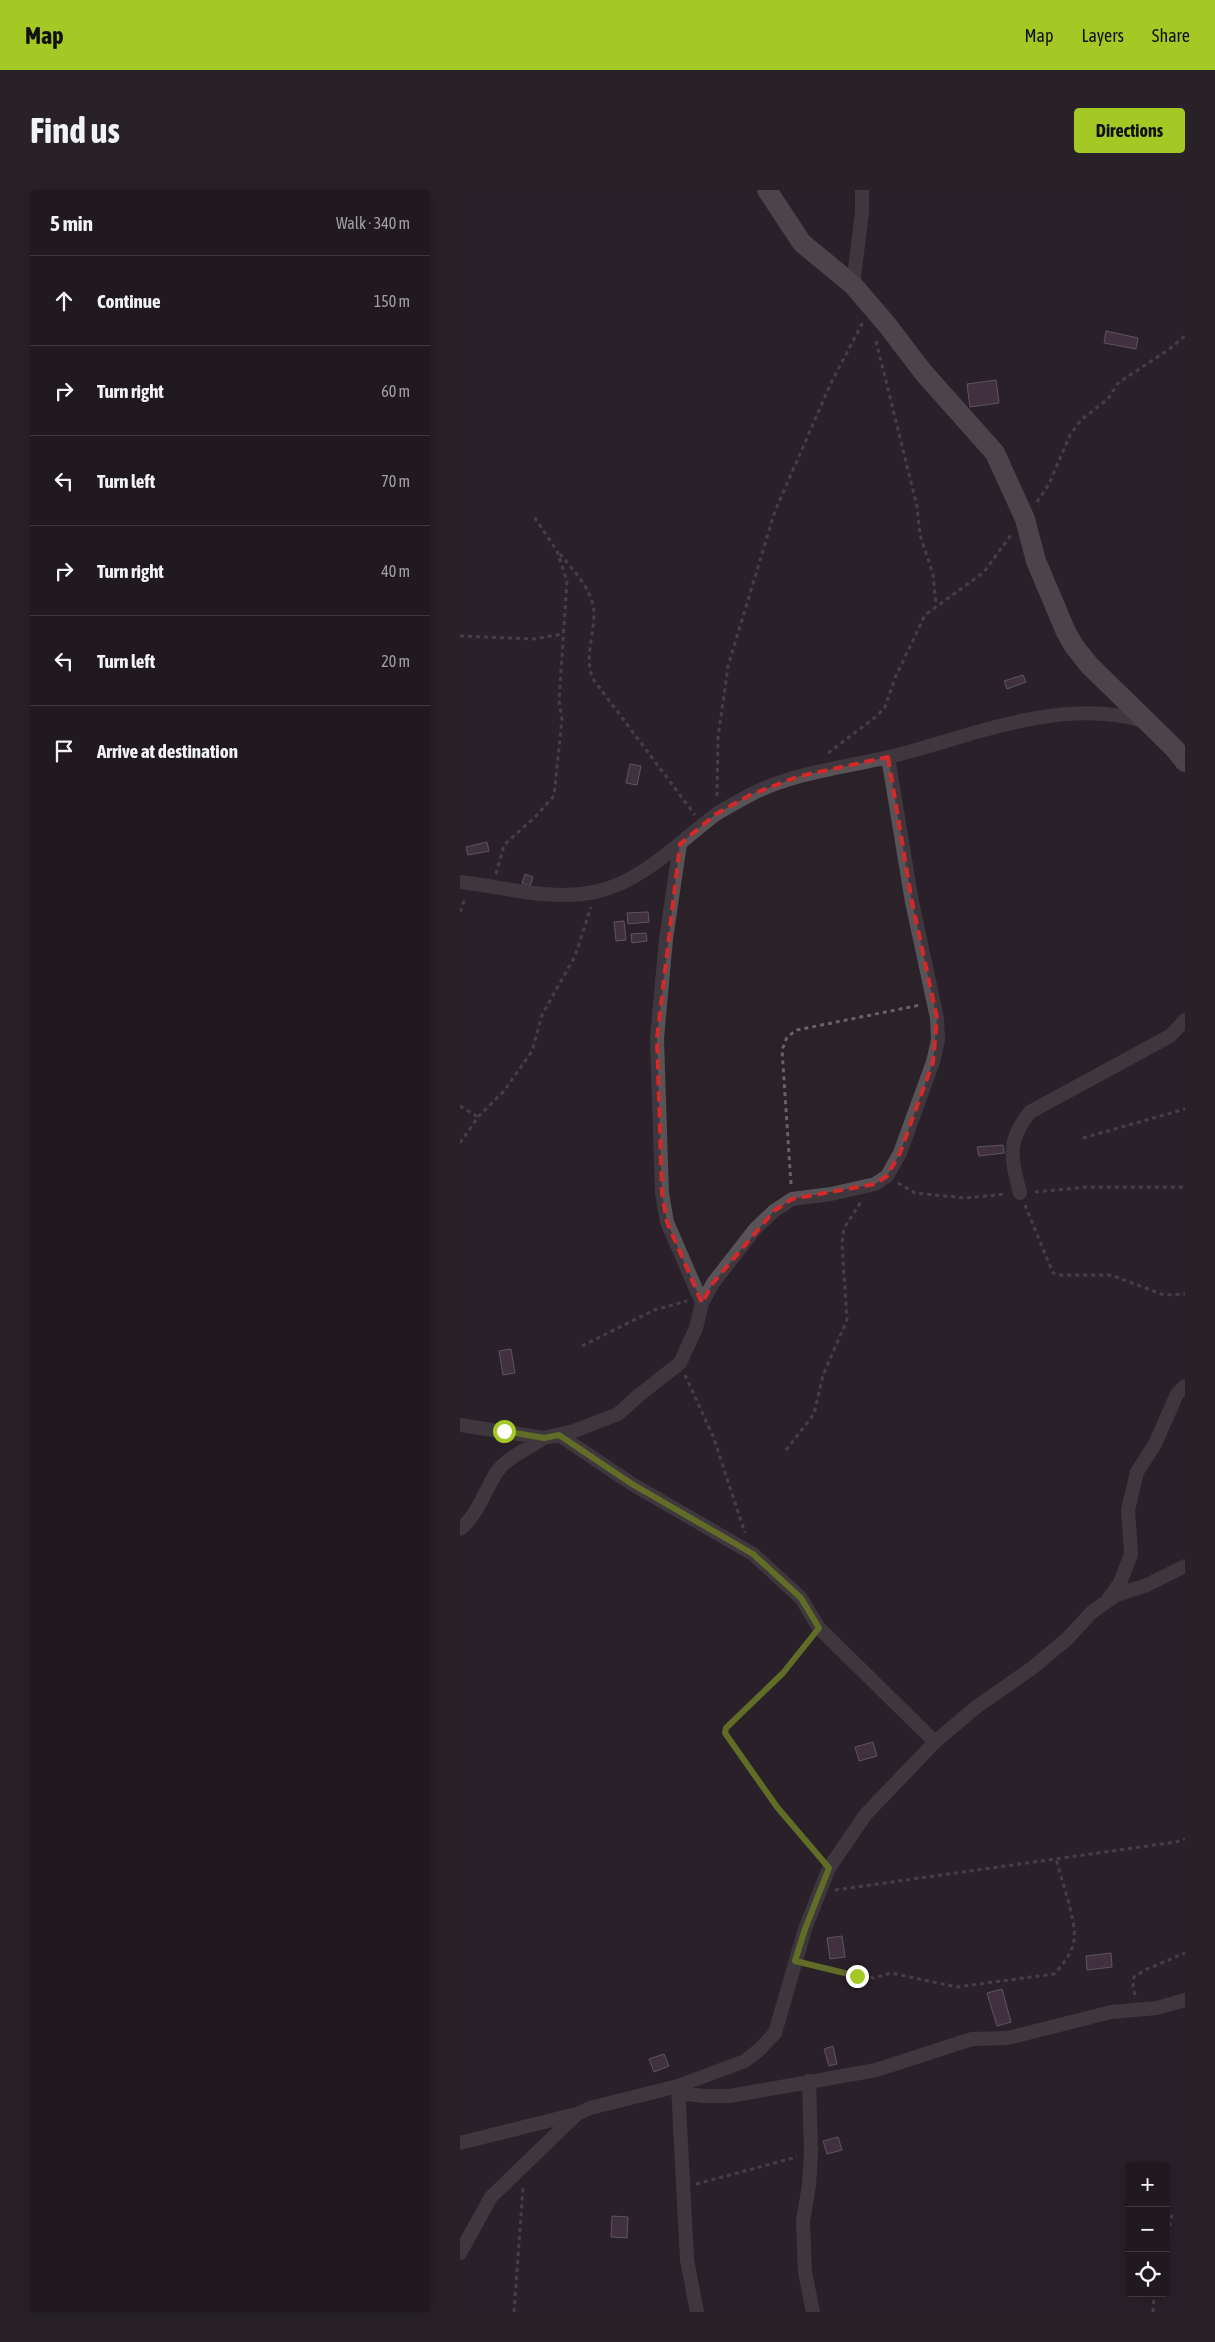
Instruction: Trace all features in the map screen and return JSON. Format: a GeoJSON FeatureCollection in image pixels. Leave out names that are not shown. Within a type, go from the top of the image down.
{"type":"FeatureCollection","features":[{"type":"Feature","properties":{"kind":"street"},"geometry":{"type":"LineString","coordinates":[[767,190],[802,243],[855,288],[888,326],[923,372],[995,453],[1023,515],[1036,561],[1066,632],[1074,646],[1088,665],[1174,748],[1185,762]]}},
{"type":"Feature","properties":{"kind":"street"},"geometry":{"type":"LineString","coordinates":[[855,288],[862,212],[862,190]]}},
{"type":"Feature","properties":{"kind":"street"},"geometry":{"type":"LineString","coordinates":[[460,882],[549,896],[596,892],[636,875],[680,844],[716,814],[750,795],[800,776],[888,757],[972,733],[1034,719],[1072,714],[1120,714],[1144,721]]}},
{"type":"Feature","properties":{"kind":"street"},"geometry":{"type":"LineString","coordinates":[[460,1425],[544,1438],[574,1432],[618,1414],[680,1363],[696,1328],[700,1300],[756,1229],[774,1211],[792,1199],[831,1194],[875,1184],[887,1176],[900,1153],[933,1062],[938,1040],[937,1018],[932,1002],[912,902],[888,757]]}},
{"type":"Feature","properties":{"kind":"street"},"geometry":{"type":"LineString","coordinates":[[680,844],[666,939],[657,1038],[662,1193],[667,1222],[700,1300]]}},
{"type":"Feature","properties":{"kind":"street"},"geometry":{"type":"LineString","coordinates":[[1020,1193],[1011,1155],[1018,1127],[1030,1112],[1170,1036],[1185,1020]]}},
{"type":"Feature","properties":{"kind":"street"},"geometry":{"type":"LineString","coordinates":[[460,2143],[577,2114],[590,2108],[678,2090],[745,2061],[775,2033],[795,1961],[819,1892],[829,1868],[866,1814],[934,1742],[975,1708],[1039,1662],[1067,1639],[1092,1612],[1109,1598],[1120,1583],[1131,1554],[1128,1510],[1137,1472],[1155,1444],[1178,1394],[1185,1386]]}},
{"type":"Feature","properties":{"kind":"street"},"geometry":{"type":"LineString","coordinates":[[559,1435],[632,1484],[753,1554],[801,1598],[819,1628],[934,1742]]}},
{"type":"Feature","properties":{"kind":"street"},"geometry":{"type":"LineString","coordinates":[[460,1529],[488,1490],[497,1472],[512,1458],[544,1438]]}},
{"type":"Feature","properties":{"kind":"street"},"geometry":{"type":"LineString","coordinates":[[1109,1598],[1147,1585],[1185,1566]]}},
{"type":"Feature","properties":{"kind":"street"},"geometry":{"type":"LineString","coordinates":[[678,2090],[704,2096],[730,2096],[876,2070],[972,2039],[1008,2038],[1111,2012],[1157,2008],[1185,2000]]}},
{"type":"Feature","properties":{"kind":"street"},"geometry":{"type":"LineString","coordinates":[[809,2081],[811,2153],[809,2185],[803,2220],[805,2272],[813,2312]]}},
{"type":"Feature","properties":{"kind":"street"},"geometry":{"type":"LineString","coordinates":[[678,2090],[687,2260],[698,2312]]}},
{"type":"Feature","properties":{"kind":"street"},"geometry":{"type":"LineString","coordinates":[[460,2252],[492,2197],[577,2114]]}},
{"type":"Feature","properties":{"kind":"path"},"geometry":{"type":"LineString","coordinates":[[716,814],[718,738],[728,666],[775,511],[831,383],[867,313],[855,288]]}},
{"type":"Feature","properties":{"kind":"path"},"geometry":{"type":"LineString","coordinates":[[800,776],[877,716],[885,707],[924,615],[984,572],[1023,515],[1050,484],[1070,435],[1081,420],[1108,399],[1118,383],[1168,350],[1185,336]]}},
{"type":"Feature","properties":{"kind":"path"},"geometry":{"type":"LineString","coordinates":[[875,339],[917,506],[920,535],[933,574],[936,605]]}},
{"type":"Feature","properties":{"kind":"path"},"geometry":{"type":"LineString","coordinates":[[533,515],[557,551],[578,576],[592,600],[594,613],[588,668],[593,679],[703,825]]}},
{"type":"Feature","properties":{"kind":"path"},"geometry":{"type":"LineString","coordinates":[[492,887],[504,844],[535,817],[554,796],[562,719],[559,701],[567,581],[557,551]]}},
{"type":"Feature","properties":{"kind":"path"},"geometry":{"type":"LineString","coordinates":[[460,636],[533,639],[563,634]]}},
{"type":"Feature","properties":{"kind":"path"},"geometry":{"type":"LineString","coordinates":[[460,1143],[478,1117],[504,1091],[532,1051],[542,1015],[576,956],[596,892]]}},
{"type":"Feature","properties":{"kind":"path"},"geometry":{"type":"LineString","coordinates":[[792,1199],[782,1050],[787,1037],[797,1030],[932,1002]]}},
{"type":"Feature","properties":{"kind":"path"},"geometry":{"type":"LineString","coordinates":[[460,1106],[478,1117]]}},
{"type":"Feature","properties":{"kind":"path"},"geometry":{"type":"LineString","coordinates":[[1083,1138],[1185,1109]]}},
{"type":"Feature","properties":{"kind":"path"},"geometry":{"type":"LineString","coordinates":[[786,1450],[814,1414],[823,1375],[847,1320],[842,1242],[844,1228],[852,1214],[875,1184]]}},
{"type":"Feature","properties":{"kind":"path"},"geometry":{"type":"LineString","coordinates":[[1020,1193],[1053,1273],[1060,1275],[1111,1275],[1164,1295],[1185,1294]]}},
{"type":"Feature","properties":{"kind":"path"},"geometry":{"type":"LineString","coordinates":[[582,1346],[654,1310],[700,1300]]}},
{"type":"Feature","properties":{"kind":"path"},"geometry":{"type":"LineString","coordinates":[[680,1363],[713,1436],[753,1554]]}},
{"type":"Feature","properties":{"kind":"path"},"geometry":{"type":"LineString","coordinates":[[819,1628],[783,1673],[726,1728],[725,1733],[777,1807],[829,1868]]}},
{"type":"Feature","properties":{"kind":"path"},"geometry":{"type":"LineString","coordinates":[[819,1892],[1176,1842],[1185,1838]]}},
{"type":"Feature","properties":{"kind":"path"},"geometry":{"type":"LineString","coordinates":[[795,1961],[857,1976],[874,1978],[892,1973],[958,1987],[1054,1974],[1062,1966],[1074,1941],[1074,1926],[1056,1859]]}},
{"type":"Feature","properties":{"kind":"path"},"geometry":{"type":"LineString","coordinates":[[1140,2009],[1133,1986],[1134,1977],[1145,1970],[1185,1953]]}},
{"type":"Feature","properties":{"kind":"path"},"geometry":{"type":"LineString","coordinates":[[684,2187],[811,2153]]}},
{"type":"Feature","properties":{"kind":"path"},"geometry":{"type":"LineString","coordinates":[[514,2312],[524,2167]]}},
{"type":"Feature","properties":{"kind":"path"},"geometry":{"type":"LineString","coordinates":[[1170,2226],[1172,2214]]}},
{"type":"Feature","properties":{"kind":"path"},"geometry":{"type":"LineString","coordinates":[[1153,2312],[1154,2297]]}},
{"type":"Feature","properties":{"kind":"highlighted area"},"geometry":{"type":"Polygon","coordinates":[[[888,757],[912,902],[937,1018],[933,1062],[900,1153],[887,1176],[875,1184],[792,1199],[774,1211],[713,1283],[702,1303],[667,1222],[662,1193],[657,1038],[680,844],[716,814],[750,795],[800,776],[888,757]]]}},
{"type":"Feature","properties":{"kind":"building"},"geometry":{"type":"Polygon","coordinates":[[[1106,331],[1138,338],[1136,349],[1104,343],[1106,331]]]}},
{"type":"Feature","properties":{"kind":"building"},"geometry":{"type":"Polygon","coordinates":[[[996,380],[999,403],[970,407],[967,384],[996,380]]]}},
{"type":"Feature","properties":{"kind":"building"},"geometry":{"type":"Polygon","coordinates":[[[1023,675],[1026,682],[1007,689],[1004,681],[1023,675]]]}},
{"type":"Feature","properties":{"kind":"building"},"geometry":{"type":"Polygon","coordinates":[[[630,764],[641,766],[637,785],[626,783],[630,764]]]}},
{"type":"Feature","properties":{"kind":"building"},"geometry":{"type":"Polygon","coordinates":[[[487,842],[489,851],[468,855],[466,847],[487,842]]]}},
{"type":"Feature","properties":{"kind":"building"},"geometry":{"type":"Polygon","coordinates":[[[525,874],[533,877],[530,886],[522,883],[525,874]]]}},
{"type":"Feature","properties":{"kind":"building"},"geometry":{"type":"Polygon","coordinates":[[[648,912],[649,922],[628,924],[627,913],[648,912]]]}},
{"type":"Feature","properties":{"kind":"building"},"geometry":{"type":"Polygon","coordinates":[[[624,921],[626,940],[616,941],[614,922],[624,921]]]}},
{"type":"Feature","properties":{"kind":"building"},"geometry":{"type":"Polygon","coordinates":[[[646,933],[647,941],[632,943],[631,934],[646,933]]]}},
{"type":"Feature","properties":{"kind":"building"},"geometry":{"type":"Polygon","coordinates":[[[1003,1145],[1004,1153],[979,1156],[977,1147],[1003,1145]]]}},
{"type":"Feature","properties":{"kind":"building"},"geometry":{"type":"Polygon","coordinates":[[[511,1349],[515,1373],[503,1375],[499,1351],[511,1349]]]}},
{"type":"Feature","properties":{"kind":"building"},"geometry":{"type":"Polygon","coordinates":[[[873,1742],[877,1756],[859,1761],[855,1747],[873,1742]]]}},
{"type":"Feature","properties":{"kind":"building"},"geometry":{"type":"Polygon","coordinates":[[[842,1936],[845,1957],[830,1959],[827,1938],[842,1936]]]}},
{"type":"Feature","properties":{"kind":"building"},"geometry":{"type":"Polygon","coordinates":[[[1111,1953],[1112,1967],[1087,1970],[1086,1956],[1111,1953]]]}},
{"type":"Feature","properties":{"kind":"building"},"geometry":{"type":"Polygon","coordinates":[[[1002,1989],[1011,2022],[997,2026],[987,1993],[1002,1989]]]}},
{"type":"Feature","properties":{"kind":"building"},"geometry":{"type":"Polygon","coordinates":[[[833,2046],[837,2064],[829,2066],[824,2049],[833,2046]]]}},
{"type":"Feature","properties":{"kind":"building"},"geometry":{"type":"Polygon","coordinates":[[[664,2054],[669,2066],[654,2072],[649,2059],[664,2054]]]}},
{"type":"Feature","properties":{"kind":"building"},"geometry":{"type":"Polygon","coordinates":[[[838,2137],[842,2150],[827,2154],[823,2141],[838,2137]]]}},
{"type":"Feature","properties":{"kind":"building"},"geometry":{"type":"Polygon","coordinates":[[[612,2216],[628,2217],[627,2238],[611,2237],[612,2216]]]}},
{"type":"Feature","properties":{"kind":"route"},"geometry":{"type":"LineString","coordinates":[[504,1431],[544,1438],[559,1435],[632,1484],[753,1554],[801,1598],[819,1628],[783,1673],[726,1728],[725,1733],[726,1738],[777,1807],[829,1868],[805,1929],[795,1961],[857,1976]]}}]}
